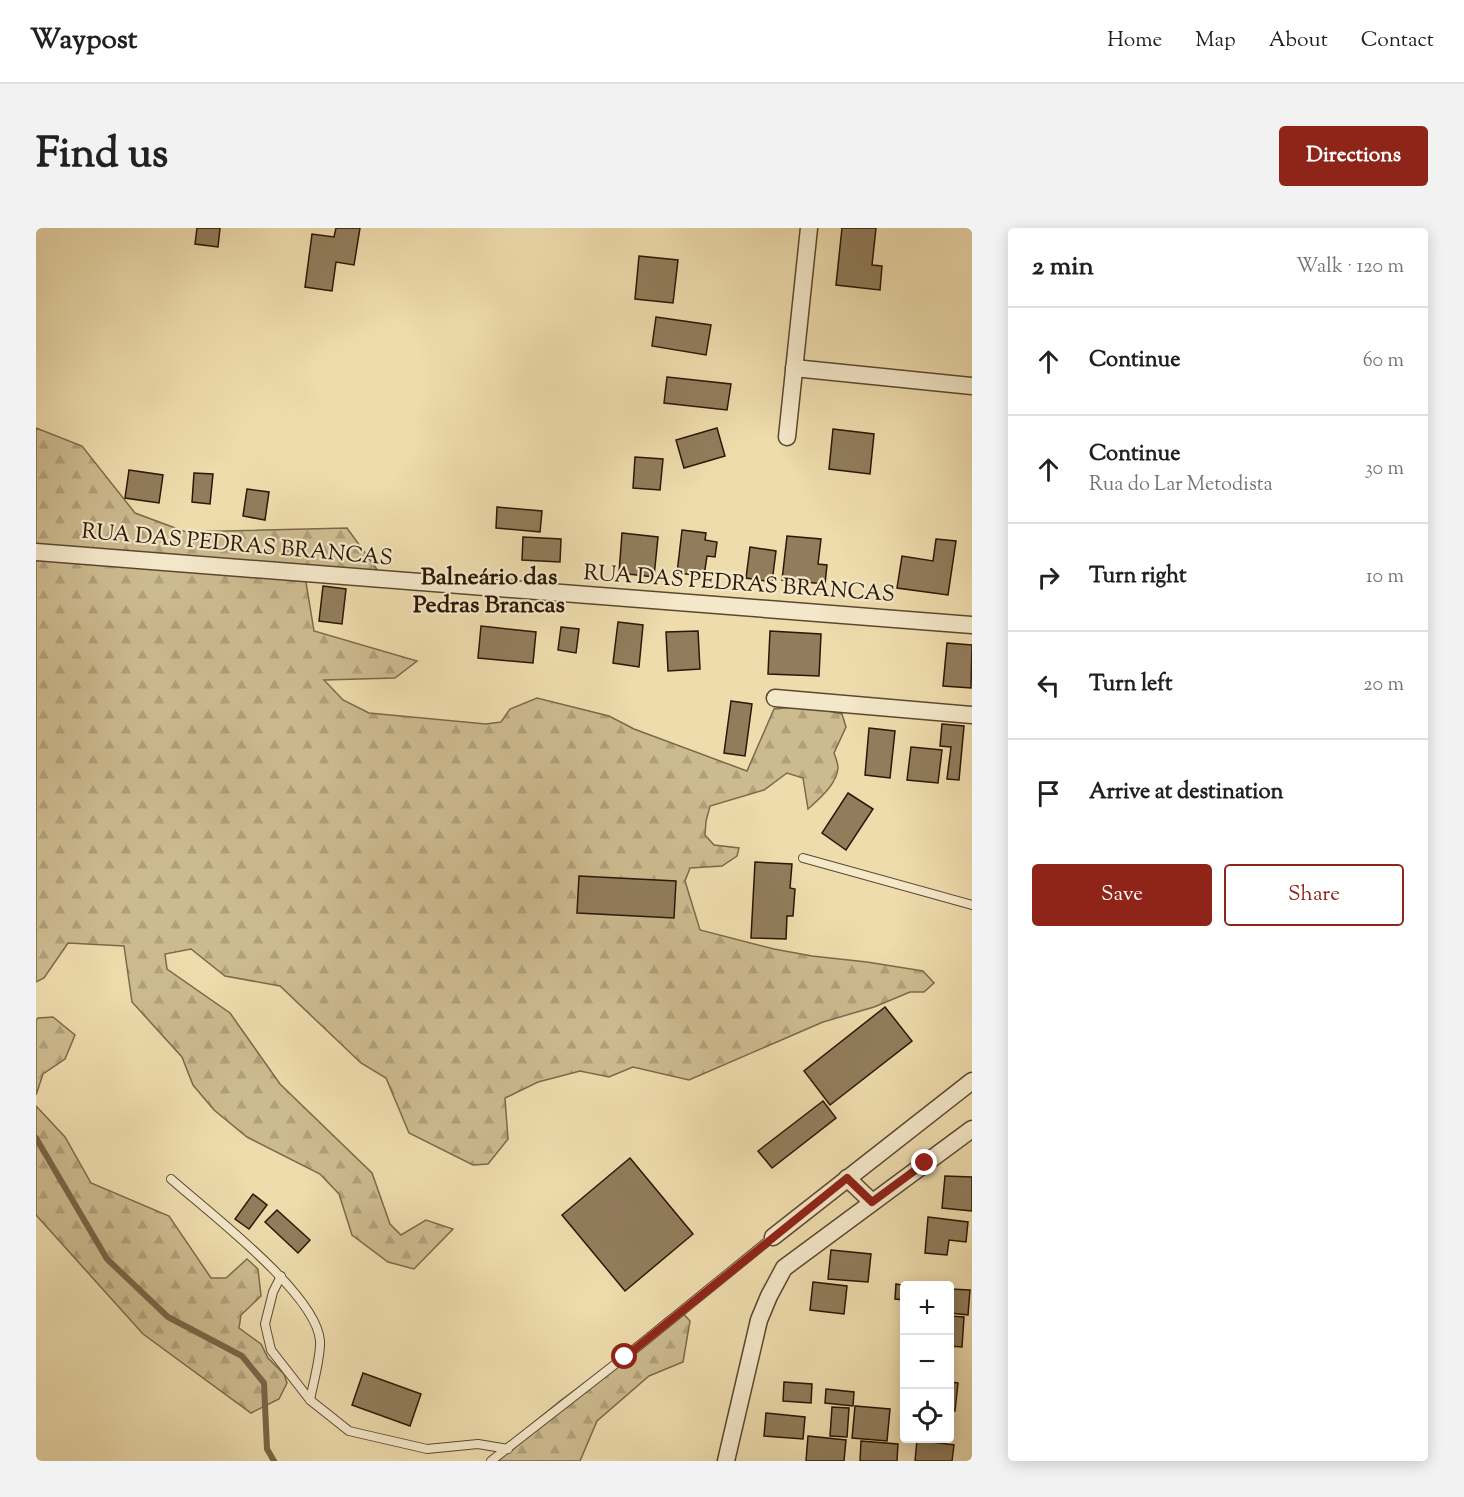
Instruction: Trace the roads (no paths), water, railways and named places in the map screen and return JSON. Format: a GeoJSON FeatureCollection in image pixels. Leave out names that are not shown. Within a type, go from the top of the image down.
{"type":"FeatureCollection","features":[{"type":"Feature","properties":{"kind":"street"},"geometry":{"type":"LineString","coordinates":[[787,437],[809,228]]}},
{"type":"Feature","properties":{"kind":"street"},"geometry":{"type":"LineString","coordinates":[[794,368],[972,386]]}},
{"type":"Feature","properties":{"kind":"street","name":"RUA DAS PEDRAS BRANCAS"},"geometry":{"type":"LineString","coordinates":[[36,552],[972,625]]}},
{"type":"Feature","properties":{"kind":"street"},"geometry":{"type":"LineString","coordinates":[[775,698],[972,715]]}},
{"type":"Feature","properties":{"kind":"street"},"geometry":{"type":"LineString","coordinates":[[773,1237],[972,1081]]}},
{"type":"Feature","properties":{"kind":"street"},"geometry":{"type":"LineString","coordinates":[[726,1461],[759,1320],[784,1268],[972,1129]]}},
{"type":"Feature","properties":{"kind":"street"},"geometry":{"type":"LineString","coordinates":[[847,1178],[872,1202]]}},
{"type":"Feature","properties":{"kind":"lane"},"geometry":{"type":"LineString","coordinates":[[804,858],[972,904]]}},
{"type":"Feature","properties":{"kind":"lane"},"geometry":{"type":"LineString","coordinates":[[171,1179],[281,1276],[313,1318],[320,1341],[310,1400]]}},
{"type":"Feature","properties":{"kind":"lane"},"geometry":{"type":"LineString","coordinates":[[491,1461],[773,1237]]}},
{"type":"Feature","properties":{"kind":"lane"},"geometry":{"type":"LineString","coordinates":[[281,1276],[273,1292],[265,1324],[271,1350],[310,1400],[349,1431],[427,1449],[478,1444],[508,1449]]}},
{"type":"Feature","properties":{"kind":"waterway"},"geometry":{"type":"LineString","coordinates":[[36,1138],[107,1259],[168,1317],[242,1356],[264,1383],[267,1449],[274,1461]]}},
{"type":"Feature","properties":{"kind":"district","name":"Balneário das Pedras Brancas"},"geometry":{"type":"Point","coordinates":[489,592]}}]}
